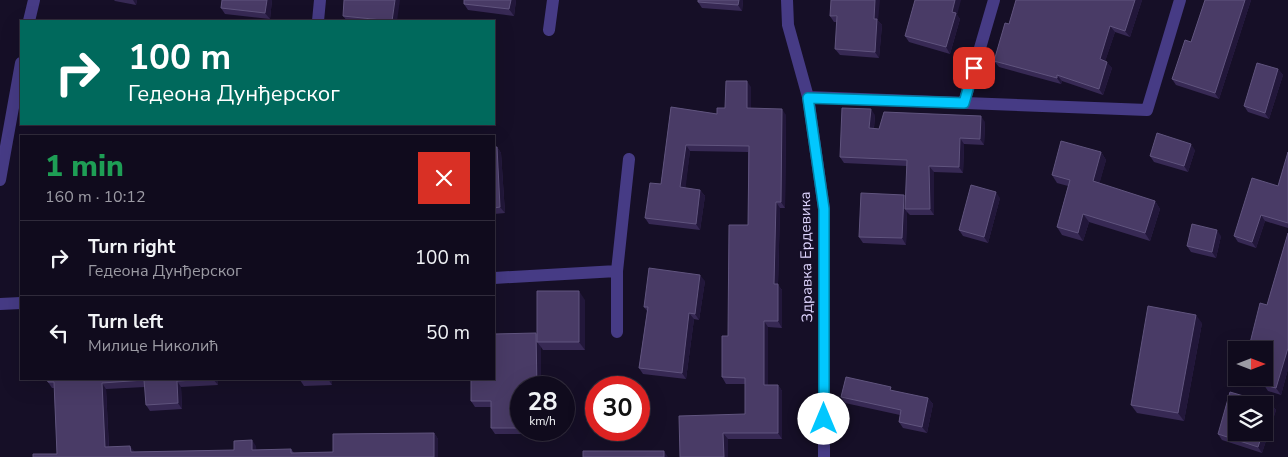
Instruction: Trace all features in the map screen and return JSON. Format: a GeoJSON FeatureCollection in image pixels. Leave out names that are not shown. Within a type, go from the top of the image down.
{"type":"FeatureCollection","features":[{"type":"Feature","properties":{"kind":"street"},"geometry":{"type":"LineString","coordinates":[[30,20],[34,0]]}},
{"type":"Feature","properties":{"kind":"street"},"geometry":{"type":"LineString","coordinates":[[318,20],[320,0]]}},
{"type":"Feature","properties":{"kind":"street"},"geometry":{"type":"LineString","coordinates":[[549,30],[553,0]]}},
{"type":"Feature","properties":{"kind":"street","name":"Здравка Ердевика"},"geometry":{"type":"LineString","coordinates":[[787,0],[788,25],[808,98],[824,209],[824,457]]}},
{"type":"Feature","properties":{"kind":"street"},"geometry":{"type":"LineString","coordinates":[[964,103],[994,0]]}},
{"type":"Feature","properties":{"kind":"street"},"geometry":{"type":"LineString","coordinates":[[808,98],[1147,110],[1180,0]]}},
{"type":"Feature","properties":{"kind":"street"},"geometry":{"type":"LineString","coordinates":[[0,180],[20,69]]}},
{"type":"Feature","properties":{"kind":"street"},"geometry":{"type":"LineString","coordinates":[[617,332],[617,271],[630,159]]}},
{"type":"Feature","properties":{"kind":"street"},"geometry":{"type":"LineString","coordinates":[[495,278],[617,271]]}},
{"type":"Feature","properties":{"kind":"street"},"geometry":{"type":"LineString","coordinates":[[0,304],[20,303]]}},
{"type":"Feature","properties":{"kind":"building"},"geometry":{"type":"Polygon","coordinates":[[[222,0],[267,0],[265,13],[221,8],[222,0]]]}},
{"type":"Feature","properties":{"kind":"building"},"geometry":{"type":"Polygon","coordinates":[[[344,0],[395,0],[392,20],[343,16],[344,0]]]}},
{"type":"Feature","properties":{"kind":"building"},"geometry":{"type":"Polygon","coordinates":[[[464,0],[511,0],[509,9],[464,4],[464,0]]]}},
{"type":"Feature","properties":{"kind":"building"},"geometry":{"type":"Polygon","coordinates":[[[698,0],[739,0],[738,5],[698,2],[698,0]]]}},
{"type":"Feature","properties":{"kind":"building"},"geometry":{"type":"Polygon","coordinates":[[[831,0],[875,0],[874,19],[877,19],[875,52],[835,49],[837,16],[830,16],[831,0]]]}},
{"type":"Feature","properties":{"kind":"building"},"geometry":{"type":"Polygon","coordinates":[[[915,0],[955,0],[952,12],[956,13],[946,47],[905,36],[915,0]]]}},
{"type":"Feature","properties":{"kind":"building"},"geometry":{"type":"Polygon","coordinates":[[[1016,0],[1135,0],[1125,31],[1110,26],[1100,59],[1107,62],[1099,89],[1057,75],[1057,78],[994,61],[1005,23],[1009,24],[1016,0]]]}},
{"type":"Feature","properties":{"kind":"building"},"geometry":{"type":"Polygon","coordinates":[[[1205,0],[1245,0],[1215,93],[1172,79],[1185,40],[1191,42],[1205,0]]]}},
{"type":"Feature","properties":{"kind":"building"},"geometry":{"type":"Polygon","coordinates":[[[1257,63],[1278,69],[1265,113],[1244,106],[1257,63]]]}},
{"type":"Feature","properties":{"kind":"building"},"geometry":{"type":"Polygon","coordinates":[[[726,81],[747,81],[747,108],[782,109],[781,202],[776,202],[774,284],[778,284],[778,321],[764,321],[764,385],[778,385],[778,433],[723,433],[724,457],[680,457],[679,416],[745,414],[745,378],[722,377],[722,336],[728,336],[729,225],[748,225],[749,146],[686,145],[680,187],[700,190],[696,224],[645,218],[650,183],[661,184],[671,107],[717,114],[717,108],[725,108],[726,81]]]}},
{"type":"Feature","properties":{"kind":"building"},"geometry":{"type":"Polygon","coordinates":[[[842,108],[871,109],[869,128],[879,129],[884,112],[981,116],[980,139],[960,138],[959,167],[929,166],[930,209],[905,209],[907,160],[840,157],[842,108]]]}},
{"type":"Feature","properties":{"kind":"building"},"geometry":{"type":"Polygon","coordinates":[[[1157,133],[1191,144],[1184,166],[1150,156],[1157,133]]]}},
{"type":"Feature","properties":{"kind":"building"},"geometry":{"type":"Polygon","coordinates":[[[1061,141],[1101,152],[1093,181],[1155,201],[1145,233],[1083,214],[1078,233],[1057,227],[1070,180],[1052,175],[1061,141]]]}},
{"type":"Feature","properties":{"kind":"building"},"geometry":{"type":"Polygon","coordinates":[[[495,147],[497,147],[500,207],[495,208],[495,147]]]}},
{"type":"Feature","properties":{"kind":"building"},"geometry":{"type":"Polygon","coordinates":[[[1288,152],[1288,223],[1261,215],[1252,242],[1234,236],[1252,178],[1278,186],[1288,152]]]}},
{"type":"Feature","properties":{"kind":"building"},"geometry":{"type":"Polygon","coordinates":[[[971,185],[996,192],[984,237],[959,230],[971,185]]]}},
{"type":"Feature","properties":{"kind":"building"},"geometry":{"type":"Polygon","coordinates":[[[861,193],[904,195],[902,238],[859,237],[861,193]]]}},
{"type":"Feature","properties":{"kind":"building"},"geometry":{"type":"Polygon","coordinates":[[[1192,224],[1217,230],[1212,252],[1187,246],[1192,224]]]}},
{"type":"Feature","properties":{"kind":"building"},"geometry":{"type":"Polygon","coordinates":[[[1288,233],[1288,348],[1276,388],[1268,386],[1273,386],[1273,341],[1250,341],[1260,303],[1267,305],[1288,233]]]}},
{"type":"Feature","properties":{"kind":"building"},"geometry":{"type":"Polygon","coordinates":[[[649,268],[700,275],[695,314],[689,313],[682,373],[639,368],[648,307],[644,307],[649,268]]]}},
{"type":"Feature","properties":{"kind":"building"},"geometry":{"type":"Polygon","coordinates":[[[537,291],[579,291],[579,342],[537,342],[537,291]]]}},
{"type":"Feature","properties":{"kind":"building"},"geometry":{"type":"Polygon","coordinates":[[[1148,306],[1196,315],[1178,413],[1131,405],[1148,306]]]}},
{"type":"Feature","properties":{"kind":"building"},"geometry":{"type":"Polygon","coordinates":[[[536,333],[537,376],[510,376],[510,428],[491,428],[491,401],[471,401],[471,380],[495,380],[495,334],[536,333]]]}},
{"type":"Feature","properties":{"kind":"building"},"geometry":{"type":"Polygon","coordinates":[[[846,377],[891,387],[890,390],[928,398],[922,427],[899,422],[901,410],[841,397],[846,377]]]}},
{"type":"Feature","properties":{"kind":"building"},"geometry":{"type":"Polygon","coordinates":[[[47,380],[144,380],[102,383],[105,447],[130,446],[131,452],[234,450],[234,441],[252,440],[252,450],[291,449],[291,453],[333,452],[333,434],[434,433],[434,457],[33,457],[33,454],[57,454],[54,382],[48,382],[47,380]]]}},
{"type":"Feature","properties":{"kind":"building"},"geometry":{"type":"Polygon","coordinates":[[[144,380],[194,380],[177,381],[178,403],[146,405],[144,380]]]}},
{"type":"Feature","properties":{"kind":"building"},"geometry":{"type":"Polygon","coordinates":[[[1230,392],[1244,396],[1229,396],[1230,392]]]}},
{"type":"Feature","properties":{"kind":"building"},"geometry":{"type":"Polygon","coordinates":[[[1228,399],[1228,437],[1218,434],[1228,399]]]}},
{"type":"Feature","properties":{"kind":"building"},"geometry":{"type":"Polygon","coordinates":[[[1240,441],[1260,441],[1258,447],[1240,441]]]}},
{"type":"Feature","properties":{"kind":"building"},"geometry":{"type":"Polygon","coordinates":[[[583,451],[664,451],[664,457],[583,457],[583,451]]]}},
{"type":"Feature","properties":{"kind":"route"},"geometry":{"type":"LineString","coordinates":[[824,419],[824,209],[808,98],[964,103],[974,68]]}}]}
